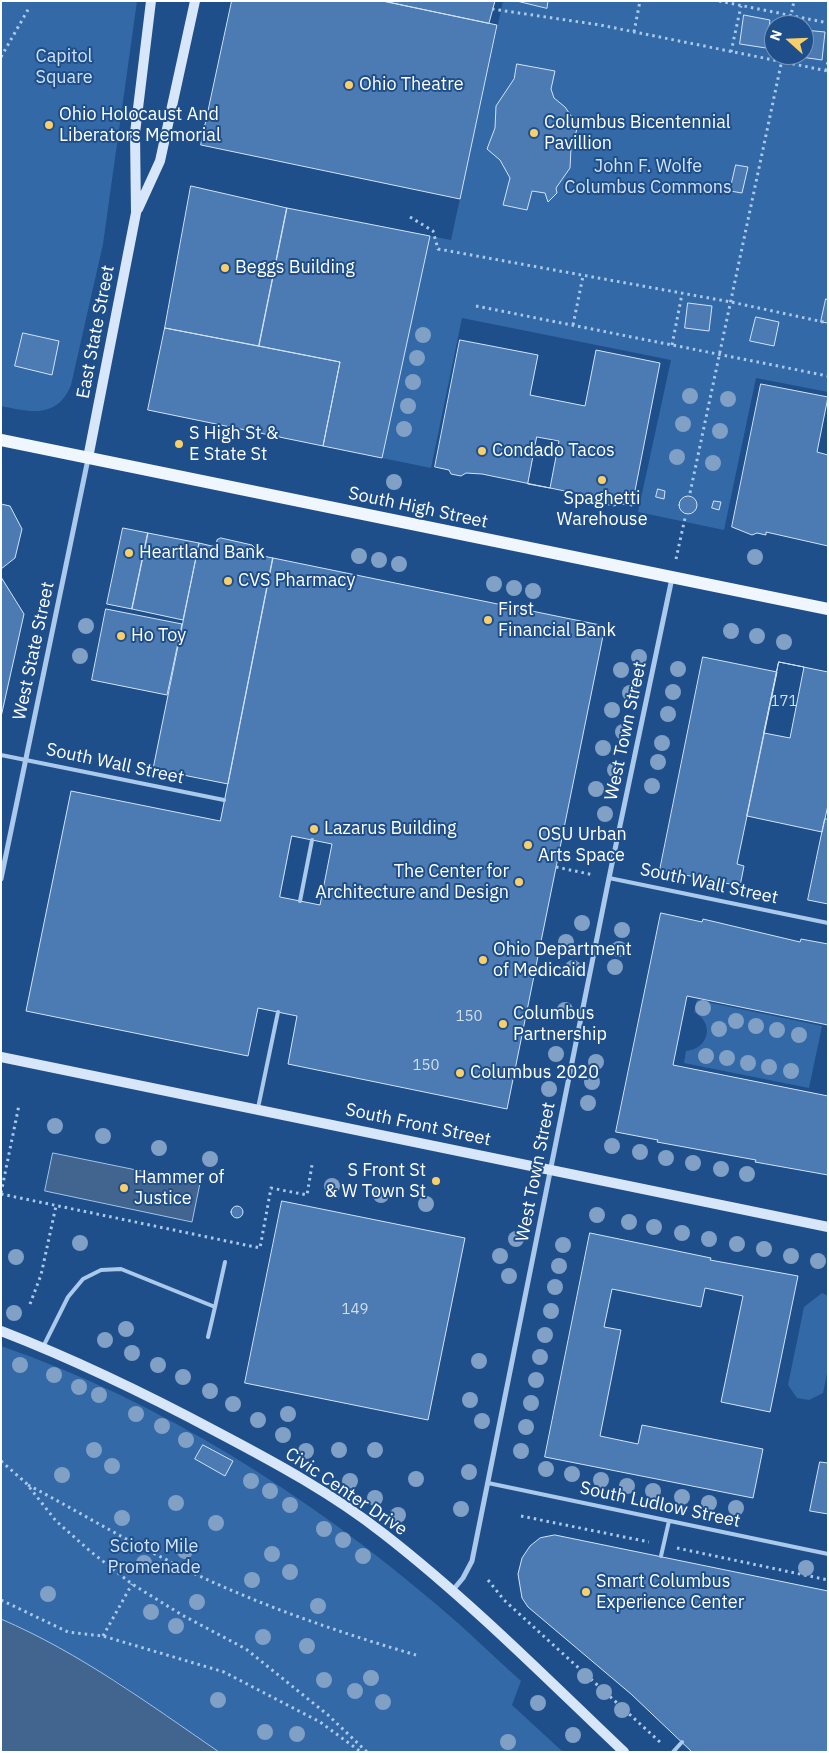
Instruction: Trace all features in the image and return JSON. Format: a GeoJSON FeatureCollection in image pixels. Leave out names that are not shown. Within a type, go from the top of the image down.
{"type":"FeatureCollection","features":[{"type":"Feature","properties":{"kind":"main road","name":"South High Street"},"geometry":{"type":"LineString","coordinates":[[1,440],[828,609]]}},
{"type":"Feature","properties":{"kind":"street","name":"East State Street"},"geometry":{"type":"LineString","coordinates":[[88,458],[136,213],[135,133],[151,1]]}},
{"type":"Feature","properties":{"kind":"street","name":"East State Street"},"geometry":{"type":"LineString","coordinates":[[136,213],[160,161],[195,1]]}},
{"type":"Feature","properties":{"kind":"street","name":"West State Street"},"geometry":{"type":"LineString","coordinates":[[1,879],[88,458]]}},
{"type":"Feature","properties":{"kind":"street","name":"West Town Street"},"geometry":{"type":"LineString","coordinates":[[453,1590],[463,1578],[472,1561],[609,878],[672,578]]}},
{"type":"Feature","properties":{"kind":"street","name":"South Front Street"},"geometry":{"type":"LineString","coordinates":[[1,1056],[828,1227]]}},
{"type":"Feature","properties":{"kind":"street","name":"Civic Center Drive"},"geometry":{"type":"LineString","coordinates":[[1,1331],[43,1347],[161,1402],[297,1475],[383,1534],[453,1590],[624,1752]]}},
{"type":"Feature","properties":{"kind":"lane","name":"South Wall Street"},"geometry":{"type":"LineString","coordinates":[[1,755],[224,800]]}},
{"type":"Feature","properties":{"kind":"lane"},"geometry":{"type":"LineString","coordinates":[[300,901],[312,840]]}},
{"type":"Feature","properties":{"kind":"lane","name":"South Wall Street"},"geometry":{"type":"LineString","coordinates":[[609,878],[828,923]]}},
{"type":"Feature","properties":{"kind":"lane"},"geometry":{"type":"LineString","coordinates":[[258,1108],[278,1012]]}},
{"type":"Feature","properties":{"kind":"lane"},"geometry":{"type":"LineString","coordinates":[[208,1337],[225,1262]]}},
{"type":"Feature","properties":{"kind":"lane"},"geometry":{"type":"LineString","coordinates":[[43,1347],[68,1298],[83,1279],[101,1270],[121,1269],[215,1307]]}},
{"type":"Feature","properties":{"kind":"lane","name":"South Ludlow Street"},"geometry":{"type":"LineString","coordinates":[[488,1484],[828,1554]]}},
{"type":"Feature","properties":{"kind":"lane"},"geometry":{"type":"LineString","coordinates":[[662,1556],[669,1521]]}},
{"type":"Feature","properties":{"kind":"lane"},"geometry":{"type":"LineString","coordinates":[[673,1752],[682,1742]]}},
{"type":"Feature","properties":{"kind":"path"},"geometry":{"type":"LineString","coordinates":[[634,32],[640,1]]}},
{"type":"Feature","properties":{"kind":"path"},"geometry":{"type":"LineString","coordinates":[[719,1],[786,15]]}},
{"type":"Feature","properties":{"kind":"path"},"geometry":{"type":"LineString","coordinates":[[791,15],[794,1]]}},
{"type":"Feature","properties":{"kind":"path"},"geometry":{"type":"LineString","coordinates":[[731,52],[741,6]]}},
{"type":"Feature","properties":{"kind":"path"},"geometry":{"type":"LineString","coordinates":[[1,57],[28,8]]}},
{"type":"Feature","properties":{"kind":"path"},"geometry":{"type":"LineString","coordinates":[[492,10],[634,32],[764,58]]}},
{"type":"Feature","properties":{"kind":"path"},"geometry":{"type":"LineString","coordinates":[[814,20],[828,23]]}},
{"type":"Feature","properties":{"kind":"path"},"geometry":{"type":"LineString","coordinates":[[797,65],[827,71],[828,61]]}},
{"type":"Feature","properties":{"kind":"path"},"geometry":{"type":"LineString","coordinates":[[690,493],[781,65]]}},
{"type":"Feature","properties":{"kind":"path"},"geometry":{"type":"LineString","coordinates":[[410,217],[433,231],[438,249],[731,302],[828,323]]}},
{"type":"Feature","properties":{"kind":"path"},"geometry":{"type":"LineString","coordinates":[[573,325],[583,276]]}},
{"type":"Feature","properties":{"kind":"path"},"geometry":{"type":"LineString","coordinates":[[672,345],[682,294]]}},
{"type":"Feature","properties":{"kind":"path"},"geometry":{"type":"LineString","coordinates":[[476,306],[828,376]]}},
{"type":"Feature","properties":{"kind":"path"},"geometry":{"type":"LineString","coordinates":[[672,578],[685,518]]}},
{"type":"Feature","properties":{"kind":"path"},"geometry":{"type":"LineString","coordinates":[[556,867],[609,878]]}},
{"type":"Feature","properties":{"kind":"path"},"geometry":{"type":"LineString","coordinates":[[20,1105],[1,1194],[260,1248],[271,1188],[306,1195],[312,1165]]}},
{"type":"Feature","properties":{"kind":"path"},"geometry":{"type":"LineString","coordinates":[[30,1304],[41,1275],[56,1206]]}},
{"type":"Feature","properties":{"kind":"path"},"geometry":{"type":"LineString","coordinates":[[1,1461],[26,1483],[56,1521],[90,1551],[132,1584],[182,1615],[246,1648],[328,1715],[367,1752]]}},
{"type":"Feature","properties":{"kind":"path"},"geometry":{"type":"LineString","coordinates":[[26,1483],[165,1560],[224,1587],[356,1638],[416,1655]]}},
{"type":"Feature","properties":{"kind":"path"},"geometry":{"type":"LineString","coordinates":[[488,1580],[504,1600],[663,1745]]}},
{"type":"Feature","properties":{"kind":"path"},"geometry":{"type":"LineString","coordinates":[[103,1636],[132,1584]]}},
{"type":"Feature","properties":{"kind":"path"},"geometry":{"type":"LineString","coordinates":[[1,1600],[68,1632],[103,1636],[224,1672],[320,1722],[360,1752]]}},
{"type":"Feature","properties":{"kind":"green space","name":"Capitol Square"},"geometry":{"type":"Polygon","coordinates":[[[1,1],[137,1],[103,244],[71,385],[65,396],[58,403],[42,411],[1,406],[1,1]]]}},
{"type":"Feature","properties":{"kind":"green space","name":"John F. Wolfe Columbus Commons"},"geometry":{"type":"Polygon","coordinates":[[[503,1],[517,1],[546,8],[548,1],[828,1],[828,392],[756,378],[724,530],[638,512],[671,360],[462,318],[431,468],[382,458],[430,236],[451,240],[503,1]]]}},
{"type":"Feature","properties":{"kind":"green space"},"geometry":{"type":"Polygon","coordinates":[[[697,1000],[822,1026],[809,1088],[684,1063],[686,1051],[700,1046],[706,1035],[705,1022],[694,1012],[697,1000]]]}},
{"type":"Feature","properties":{"kind":"green space"},"geometry":{"type":"Polygon","coordinates":[[[822,1293],[828,1296],[828,1368],[823,1393],[809,1400],[797,1398],[788,1385],[804,1307],[822,1293]]]}},
{"type":"Feature","properties":{"kind":"green space","name":"Scioto Mile Promenade"},"geometry":{"type":"Polygon","coordinates":[[[1,1346],[60,1368],[119,1394],[176,1423],[231,1455],[337,1526],[437,1605],[521,1681],[512,1705],[563,1752],[219,1752],[118,1682],[26,1630],[1,1619],[1,1346]]]}},
{"type":"Feature","properties":{"kind":"shaded area"},"geometry":{"type":"Polygon","coordinates":[[[53,1153],[200,1183],[192,1222],[45,1191],[53,1153]]]}},
{"type":"Feature","properties":{"kind":"shaded area"},"geometry":{"type":"Polygon","coordinates":[[[1,1619],[59,1647],[86,1663],[219,1752],[1,1752],[1,1619]]]}},
{"type":"Feature","properties":{"kind":"building","name":"Ohio Theatre"},"geometry":{"type":"Polygon","coordinates":[[[232,1],[383,1],[497,25],[460,199],[201,145],[232,1]]]}},
{"type":"Feature","properties":{"kind":"building"},"geometry":{"type":"Polygon","coordinates":[[[383,1],[495,1],[489,23],[383,1]]]}},
{"type":"Feature","properties":{"kind":"building"},"geometry":{"type":"Polygon","coordinates":[[[517,1],[548,1],[547,8],[517,1]]]}},
{"type":"Feature","properties":{"kind":"building"},"geometry":{"type":"Polygon","coordinates":[[[744,15],[764,19],[764,48],[740,44],[744,15]]]}},
{"type":"Feature","properties":{"kind":"building"},"geometry":{"type":"Polygon","coordinates":[[[814,31],[825,32],[822,60],[814,59],[814,31]]]}},
{"type":"Feature","properties":{"kind":"building","name":"Columbus Bicentennial Pavillion"},"geometry":{"type":"Polygon","coordinates":[[[517,64],[555,71],[551,89],[554,98],[565,107],[578,126],[571,148],[570,168],[556,188],[557,193],[548,202],[545,193],[532,191],[527,210],[503,205],[510,178],[500,160],[487,149],[495,128],[496,106],[514,79],[517,64]]]}},
{"type":"Feature","properties":{"kind":"building"},"geometry":{"type":"Polygon","coordinates":[[[736,165],[748,167],[742,193],[730,191],[736,165]]]}},
{"type":"Feature","properties":{"kind":"building","name":"Beggs Building"},"geometry":{"type":"Polygon","coordinates":[[[191,186],[287,208],[259,346],[165,328],[191,186]]]}},
{"type":"Feature","properties":{"kind":"building"},"geometry":{"type":"Polygon","coordinates":[[[287,208],[430,236],[382,458],[323,446],[340,362],[259,346],[287,208]]]}},
{"type":"Feature","properties":{"kind":"building"},"geometry":{"type":"Polygon","coordinates":[[[826,299],[828,300],[828,323],[821,322],[826,299]]]}},
{"type":"Feature","properties":{"kind":"building"},"geometry":{"type":"Polygon","coordinates":[[[688,303],[712,306],[709,331],[685,328],[688,303]]]}},
{"type":"Feature","properties":{"kind":"building"},"geometry":{"type":"Polygon","coordinates":[[[756,317],[779,322],[774,346],[750,341],[756,317]]]}},
{"type":"Feature","properties":{"kind":"building"},"geometry":{"type":"Polygon","coordinates":[[[165,328],[340,362],[323,446],[148,410],[165,328]]]}},
{"type":"Feature","properties":{"kind":"building"},"geometry":{"type":"Polygon","coordinates":[[[23,333],[59,341],[52,375],[15,366],[23,333]]]}},
{"type":"Feature","properties":{"kind":"building"},"geometry":{"type":"Polygon","coordinates":[[[460,340],[538,355],[530,395],[585,406],[596,350],[660,363],[632,506],[618,503],[615,506],[604,504],[602,500],[589,496],[482,474],[466,473],[461,476],[451,474],[449,470],[435,467],[460,340]]]}},
{"type":"Feature","properties":{"kind":"building"},"geometry":{"type":"Polygon","coordinates":[[[761,384],[828,397],[817,452],[828,455],[828,546],[766,532],[766,535],[757,533],[752,535],[732,527],[761,384]]]}},
{"type":"Feature","properties":{"kind":"building"},"geometry":{"type":"Polygon","coordinates":[[[537,437],[559,441],[550,488],[528,484],[537,437]]]}},
{"type":"Feature","properties":{"kind":"building"},"geometry":{"type":"Polygon","coordinates":[[[658,489],[665,491],[664,499],[656,497],[658,489]]]}},
{"type":"Feature","properties":{"kind":"building"},"geometry":{"type":"Polygon","coordinates":[[[688,496],[694,499],[697,505],[694,511],[688,514],[682,511],[679,505],[682,499],[688,496]]]}},
{"type":"Feature","properties":{"kind":"building"},"geometry":{"type":"Polygon","coordinates":[[[714,501],[721,502],[719,510],[712,508],[714,501]]]}},
{"type":"Feature","properties":{"kind":"building"},"geometry":{"type":"Polygon","coordinates":[[[1,504],[10,506],[22,529],[15,558],[1,569],[1,504]]]}},
{"type":"Feature","properties":{"kind":"building"},"geometry":{"type":"Polygon","coordinates":[[[123,528],[148,533],[132,609],[107,604],[123,528]]]}},
{"type":"Feature","properties":{"kind":"building"},"geometry":{"type":"Polygon","coordinates":[[[148,533],[199,543],[183,620],[132,609],[148,533]]]}},
{"type":"Feature","properties":{"kind":"building"},"geometry":{"type":"Polygon","coordinates":[[[221,538],[252,545],[255,548],[253,554],[273,558],[228,784],[153,769],[199,543],[216,547],[217,540],[221,538]]]}},
{"type":"Feature","properties":{"kind":"building","name":"Lazarus Building"},"geometry":{"type":"Polygon","coordinates":[[[273,558],[605,626],[507,1109],[288,1064],[297,1016],[258,1008],[248,1056],[26,1011],[71,791],[220,821],[273,558]],[[292,836],[280,897],[320,905],[332,844],[292,836]]]}},
{"type":"Feature","properties":{"kind":"building"},"geometry":{"type":"Polygon","coordinates":[[[1,577],[24,614],[1,717],[1,577]]]}},
{"type":"Feature","properties":{"kind":"building"},"geometry":{"type":"Polygon","coordinates":[[[106,609],[182,624],[167,695],[92,680],[106,609]]]}},
{"type":"Feature","properties":{"kind":"building"},"geometry":{"type":"Polygon","coordinates":[[[703,657],[777,672],[737,864],[744,866],[740,886],[660,870],[703,657]]]}},
{"type":"Feature","properties":{"kind":"building"},"geometry":{"type":"Polygon","coordinates":[[[779,662],[828,672],[828,805],[822,832],[747,816],[779,662]]]}},
{"type":"Feature","properties":{"kind":"building"},"geometry":{"type":"Polygon","coordinates":[[[779,662],[804,667],[790,738],[764,733],[779,662]]]}},
{"type":"Feature","properties":{"kind":"building"},"geometry":{"type":"Polygon","coordinates":[[[825,819],[828,819],[828,904],[808,900],[825,819]]]}},
{"type":"Feature","properties":{"kind":"building"},"geometry":{"type":"Polygon","coordinates":[[[661,913],[702,922],[703,919],[800,942],[801,939],[828,944],[828,1025],[687,996],[673,1065],[828,1096],[828,1175],[755,1162],[756,1160],[657,1142],[658,1140],[616,1132],[661,913]]]}},
{"type":"Feature","properties":{"kind":"building"},"geometry":{"type":"Polygon","coordinates":[[[282,1201],[465,1238],[428,1420],[245,1383],[282,1201]]]}},
{"type":"Feature","properties":{"kind":"building"},"geometry":{"type":"Polygon","coordinates":[[[235,1206],[239,1206],[243,1212],[239,1218],[235,1218],[231,1214],[231,1210],[235,1206]]]}},
{"type":"Feature","properties":{"kind":"building"},"geometry":{"type":"Polygon","coordinates":[[[590,1233],[711,1258],[710,1260],[798,1276],[770,1412],[721,1402],[743,1296],[705,1288],[701,1307],[612,1289],[604,1327],[621,1330],[600,1436],[638,1444],[642,1425],[763,1449],[753,1498],[545,1457],[590,1233]]]}},
{"type":"Feature","properties":{"kind":"building"},"geometry":{"type":"Polygon","coordinates":[[[203,1445],[233,1461],[225,1476],[195,1459],[203,1445]]]}},
{"type":"Feature","properties":{"kind":"building"},"geometry":{"type":"Polygon","coordinates":[[[820,1462],[828,1463],[828,1514],[810,1511],[820,1462]]]}},
{"type":"Feature","properties":{"kind":"building"},"geometry":{"type":"Polygon","coordinates":[[[555,1535],[828,1591],[828,1752],[692,1752],[631,1694],[528,1607],[522,1598],[518,1574],[522,1558],[530,1546],[540,1538],[555,1535]]]}},
{"type":"Feature","properties":{"kind":"place","name":"Ohio Theatre"},"geometry":{"type":"Point","coordinates":[349,85]}},
{"type":"Feature","properties":{"kind":"place","name":"Ohio Holocaust And Liberators Memorial"},"geometry":{"type":"Point","coordinates":[49,125]}},
{"type":"Feature","properties":{"kind":"place","name":"Columbus Bicentennial Pavillion"},"geometry":{"type":"Point","coordinates":[534,133]}},
{"type":"Feature","properties":{"kind":"place","name":"Beggs Building"},"geometry":{"type":"Point","coordinates":[225,268]}},
{"type":"Feature","properties":{"kind":"place","name":"S High St & E State St"},"geometry":{"type":"Point","coordinates":[179,444]}},
{"type":"Feature","properties":{"kind":"place","name":"Condado Tacos"},"geometry":{"type":"Point","coordinates":[482,451]}},
{"type":"Feature","properties":{"kind":"place","name":"Spaghetti Warehouse"},"geometry":{"type":"Point","coordinates":[602,480]}},
{"type":"Feature","properties":{"kind":"place","name":"Heartland Bank"},"geometry":{"type":"Point","coordinates":[129,553]}},
{"type":"Feature","properties":{"kind":"place","name":"CVS Pharmacy"},"geometry":{"type":"Point","coordinates":[228,581]}},
{"type":"Feature","properties":{"kind":"place","name":"First Financial Bank"},"geometry":{"type":"Point","coordinates":[488,620]}},
{"type":"Feature","properties":{"kind":"place","name":"Ho Toy"},"geometry":{"type":"Point","coordinates":[121,636]}},
{"type":"Feature","properties":{"kind":"place","name":"Lazarus Building"},"geometry":{"type":"Point","coordinates":[314,829]}},
{"type":"Feature","properties":{"kind":"place","name":"OSU Urban Arts Space"},"geometry":{"type":"Point","coordinates":[528,845]}},
{"type":"Feature","properties":{"kind":"place","name":"The Center for Architecture and Design"},"geometry":{"type":"Point","coordinates":[519,882]}},
{"type":"Feature","properties":{"kind":"place","name":"Ohio Department of Medicaid"},"geometry":{"type":"Point","coordinates":[483,960]}},
{"type":"Feature","properties":{"kind":"place","name":"Columbus Partnership"},"geometry":{"type":"Point","coordinates":[503,1024]}},
{"type":"Feature","properties":{"kind":"place","name":"Columbus 2020"},"geometry":{"type":"Point","coordinates":[460,1073]}},
{"type":"Feature","properties":{"kind":"place","name":"S Front St & W Town St"},"geometry":{"type":"Point","coordinates":[436,1181]}},
{"type":"Feature","properties":{"kind":"place","name":"Hammer of Justice"},"geometry":{"type":"Point","coordinates":[124,1188]}},
{"type":"Feature","properties":{"kind":"place","name":"Smart Columbus Experience Center"},"geometry":{"type":"Point","coordinates":[586,1592]}}]}
